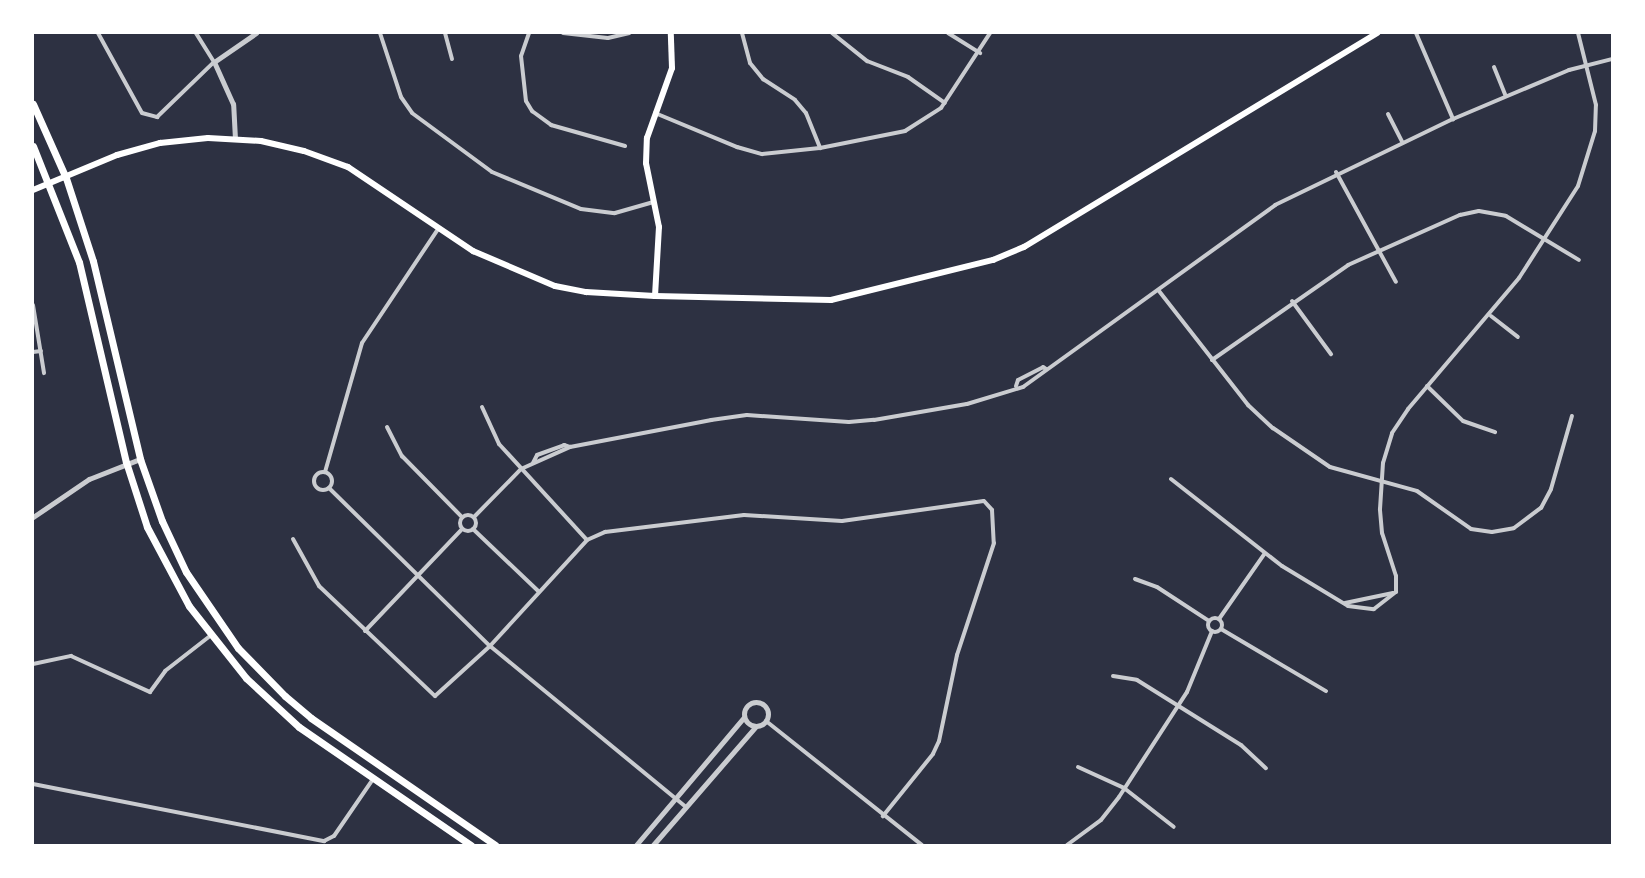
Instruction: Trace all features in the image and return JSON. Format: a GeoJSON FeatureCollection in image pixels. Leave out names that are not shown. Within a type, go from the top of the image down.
{"type":"FeatureCollection","features":[{"type":"Feature","properties":{"kind":"main road"},"geometry":{"type":"LineString","coordinates":[[655,296],[660,253],[654,202],[646,163],[647,138],[654,112],[672,68],[671,33]]}},
{"type":"Feature","properties":{"kind":"main road"},"geometry":{"type":"LineString","coordinates":[[33,190],[117,155],[160,143],[235,139],[304,151],[348,167],[484,257],[534,279],[586,292],[831,300],[993,260],[1059,229],[1377,33]]}},
{"type":"Feature","properties":{"kind":"main road"},"geometry":{"type":"LineString","coordinates":[[33,104],[66,178],[93,261],[140,459],[162,521],[186,572],[219,623],[256,669],[311,718],[495,845]]}},
{"type":"Feature","properties":{"kind":"main road"},"geometry":{"type":"LineString","coordinates":[[33,146],[79,262],[126,462],[151,535],[178,588],[210,636],[275,706],[373,779],[471,845]]}},
{"type":"Feature","properties":{"kind":"street"},"geometry":{"type":"LineString","coordinates":[[98,33],[142,113],[151,117],[163,114],[214,62],[256,33]]}},
{"type":"Feature","properties":{"kind":"street"},"geometry":{"type":"LineString","coordinates":[[196,33],[214,62],[233,104],[235,139]]}},
{"type":"Feature","properties":{"kind":"street"},"geometry":{"type":"LineString","coordinates":[[380,33],[401,97],[412,113],[492,172],[581,209],[615,213],[654,202]]}},
{"type":"Feature","properties":{"kind":"street"},"geometry":{"type":"LineString","coordinates":[[445,33],[452,59]]}},
{"type":"Feature","properties":{"kind":"street"},"geometry":{"type":"LineString","coordinates":[[529,33],[521,56],[526,101],[532,111],[551,125],[624,146]]}},
{"type":"Feature","properties":{"kind":"street"},"geometry":{"type":"LineString","coordinates":[[562,33],[608,38],[629,33]]}},
{"type":"Feature","properties":{"kind":"street"},"geometry":{"type":"LineString","coordinates":[[742,33],[750,63],[763,79],[795,100],[806,113],[820,148]]}},
{"type":"Feature","properties":{"kind":"street"},"geometry":{"type":"LineString","coordinates":[[832,33],[867,61],[908,76],[945,103]]}},
{"type":"Feature","properties":{"kind":"street"},"geometry":{"type":"LineString","coordinates":[[948,33],[980,53]]}},
{"type":"Feature","properties":{"kind":"street"},"geometry":{"type":"LineString","coordinates":[[654,112],[737,147],[762,154],[820,148],[905,131],[945,103],[980,53],[990,33]]}},
{"type":"Feature","properties":{"kind":"street"},"geometry":{"type":"LineString","coordinates":[[1416,33],[1453,119]]}},
{"type":"Feature","properties":{"kind":"street"},"geometry":{"type":"LineString","coordinates":[[1171,479],[1307,584],[1344,603],[1363,609],[1383,605],[1396,592],[1396,576],[1382,533],[1381,482],[1392,433],[1426,386],[1491,316],[1545,240],[1585,170],[1595,131],[1596,105],[1588,65],[1578,33]]}},
{"type":"Feature","properties":{"kind":"street"},"geometry":{"type":"LineString","coordinates":[[474,529],[474,517],[521,470],[533,463],[554,457],[570,447],[747,416],[849,422],[874,420],[967,404],[1016,386],[1018,380],[1043,367],[1046,369],[1159,291],[1246,223],[1336,172],[1506,96],[1588,65],[1612,59]]}},
{"type":"Feature","properties":{"kind":"street"},"geometry":{"type":"LineString","coordinates":[[1494,67],[1506,96]]}},
{"type":"Feature","properties":{"kind":"street"},"geometry":{"type":"LineString","coordinates":[[1388,114],[1402,142]]}},
{"type":"Feature","properties":{"kind":"street"},"geometry":{"type":"LineString","coordinates":[[1336,172],[1396,282]]}},
{"type":"Feature","properties":{"kind":"street"},"geometry":{"type":"LineString","coordinates":[[1212,360],[1292,301],[1378,250],[1460,215],[1479,211],[1506,216],[1579,260]]}},
{"type":"Feature","properties":{"kind":"street"},"geometry":{"type":"LineString","coordinates":[[325,472],[362,343],[439,227]]}},
{"type":"Feature","properties":{"kind":"street"},"geometry":{"type":"LineString","coordinates":[[1159,291],[1248,405],[1310,456],[1348,475],[1417,491],[1471,529],[1492,532],[1514,528],[1532,517],[1547,497],[1572,416]]}},
{"type":"Feature","properties":{"kind":"street"},"geometry":{"type":"LineString","coordinates":[[1292,301],[1331,354]]}},
{"type":"Feature","properties":{"kind":"street"},"geometry":{"type":"LineString","coordinates":[[33,305],[44,373]]}},
{"type":"Feature","properties":{"kind":"street"},"geometry":{"type":"LineString","coordinates":[[1491,316],[1518,337]]}},
{"type":"Feature","properties":{"kind":"street"},"geometry":{"type":"LineString","coordinates":[[33,352],[41,351]]}},
{"type":"Feature","properties":{"kind":"street"},"geometry":{"type":"LineString","coordinates":[[1426,386],[1463,421],[1495,432]]}},
{"type":"Feature","properties":{"kind":"street"},"geometry":{"type":"LineString","coordinates":[[482,407],[499,444],[587,540]]}},
{"type":"Feature","properties":{"kind":"street"},"geometry":{"type":"LineString","coordinates":[[365,631],[462,529],[462,517],[402,456],[387,427]]}},
{"type":"Feature","properties":{"kind":"street"},"geometry":{"type":"LineString","coordinates":[[533,463],[537,455],[564,444],[570,447]]}},
{"type":"Feature","properties":{"kind":"street"},"geometry":{"type":"LineString","coordinates":[[551,450],[554,457]]}},
{"type":"Feature","properties":{"kind":"street"},"geometry":{"type":"LineString","coordinates":[[33,517],[89,479],[126,462],[140,459]]}},
{"type":"Feature","properties":{"kind":"street"},"geometry":{"type":"LineString","coordinates":[[325,472],[317,475],[314,483],[319,490],[329,488]]}},
{"type":"Feature","properties":{"kind":"street"},"geometry":{"type":"LineString","coordinates":[[325,472],[332,478],[329,488]]}},
{"type":"Feature","properties":{"kind":"street"},"geometry":{"type":"LineString","coordinates":[[329,488],[416,576],[490,645],[685,807]]}},
{"type":"Feature","properties":{"kind":"street"},"geometry":{"type":"LineString","coordinates":[[293,539],[319,586],[435,696],[490,645],[587,540],[618,529],[712,517],[842,521],[978,500],[992,510],[994,543],[957,655],[939,741],[933,754],[883,816]]}},
{"type":"Feature","properties":{"kind":"street"},"geometry":{"type":"LineString","coordinates":[[462,517],[474,517]]}},
{"type":"Feature","properties":{"kind":"street"},"geometry":{"type":"LineString","coordinates":[[462,529],[474,529],[538,591]]}},
{"type":"Feature","properties":{"kind":"street"},"geometry":{"type":"LineString","coordinates":[[1209,621],[1219,619],[1265,553]]}},
{"type":"Feature","properties":{"kind":"street"},"geometry":{"type":"LineString","coordinates":[[1067,845],[1101,820],[1124,788],[1178,706],[1212,632],[1209,621],[1157,587],[1135,579]]}},
{"type":"Feature","properties":{"kind":"street"},"geometry":{"type":"LineString","coordinates":[[1344,603],[1396,592]]}},
{"type":"Feature","properties":{"kind":"street"},"geometry":{"type":"LineString","coordinates":[[1361,601],[1363,609]]}},
{"type":"Feature","properties":{"kind":"street"},"geometry":{"type":"LineString","coordinates":[[1219,619],[1221,629],[1326,691]]}},
{"type":"Feature","properties":{"kind":"street"},"geometry":{"type":"LineString","coordinates":[[1212,632],[1221,629]]}},
{"type":"Feature","properties":{"kind":"street"},"geometry":{"type":"LineString","coordinates":[[33,664],[71,656],[150,692],[165,671],[210,636]]}},
{"type":"Feature","properties":{"kind":"street"},"geometry":{"type":"LineString","coordinates":[[1113,676],[1137,680],[1241,745],[1266,768]]}},
{"type":"Feature","properties":{"kind":"street"},"geometry":{"type":"LineString","coordinates":[[636,845],[744,717],[747,706],[759,702],[768,710],[766,722]]}},
{"type":"Feature","properties":{"kind":"street"},"geometry":{"type":"LineString","coordinates":[[744,717],[756,726]]}},
{"type":"Feature","properties":{"kind":"street"},"geometry":{"type":"LineString","coordinates":[[766,722],[922,845]]}},
{"type":"Feature","properties":{"kind":"street"},"geometry":{"type":"LineString","coordinates":[[652,845],[756,726],[766,722]]}},
{"type":"Feature","properties":{"kind":"street"},"geometry":{"type":"LineString","coordinates":[[1078,766],[1124,788],[1173,827]]}},
{"type":"Feature","properties":{"kind":"street"},"geometry":{"type":"LineString","coordinates":[[33,784],[324,841],[334,837],[373,779]]}}]}
